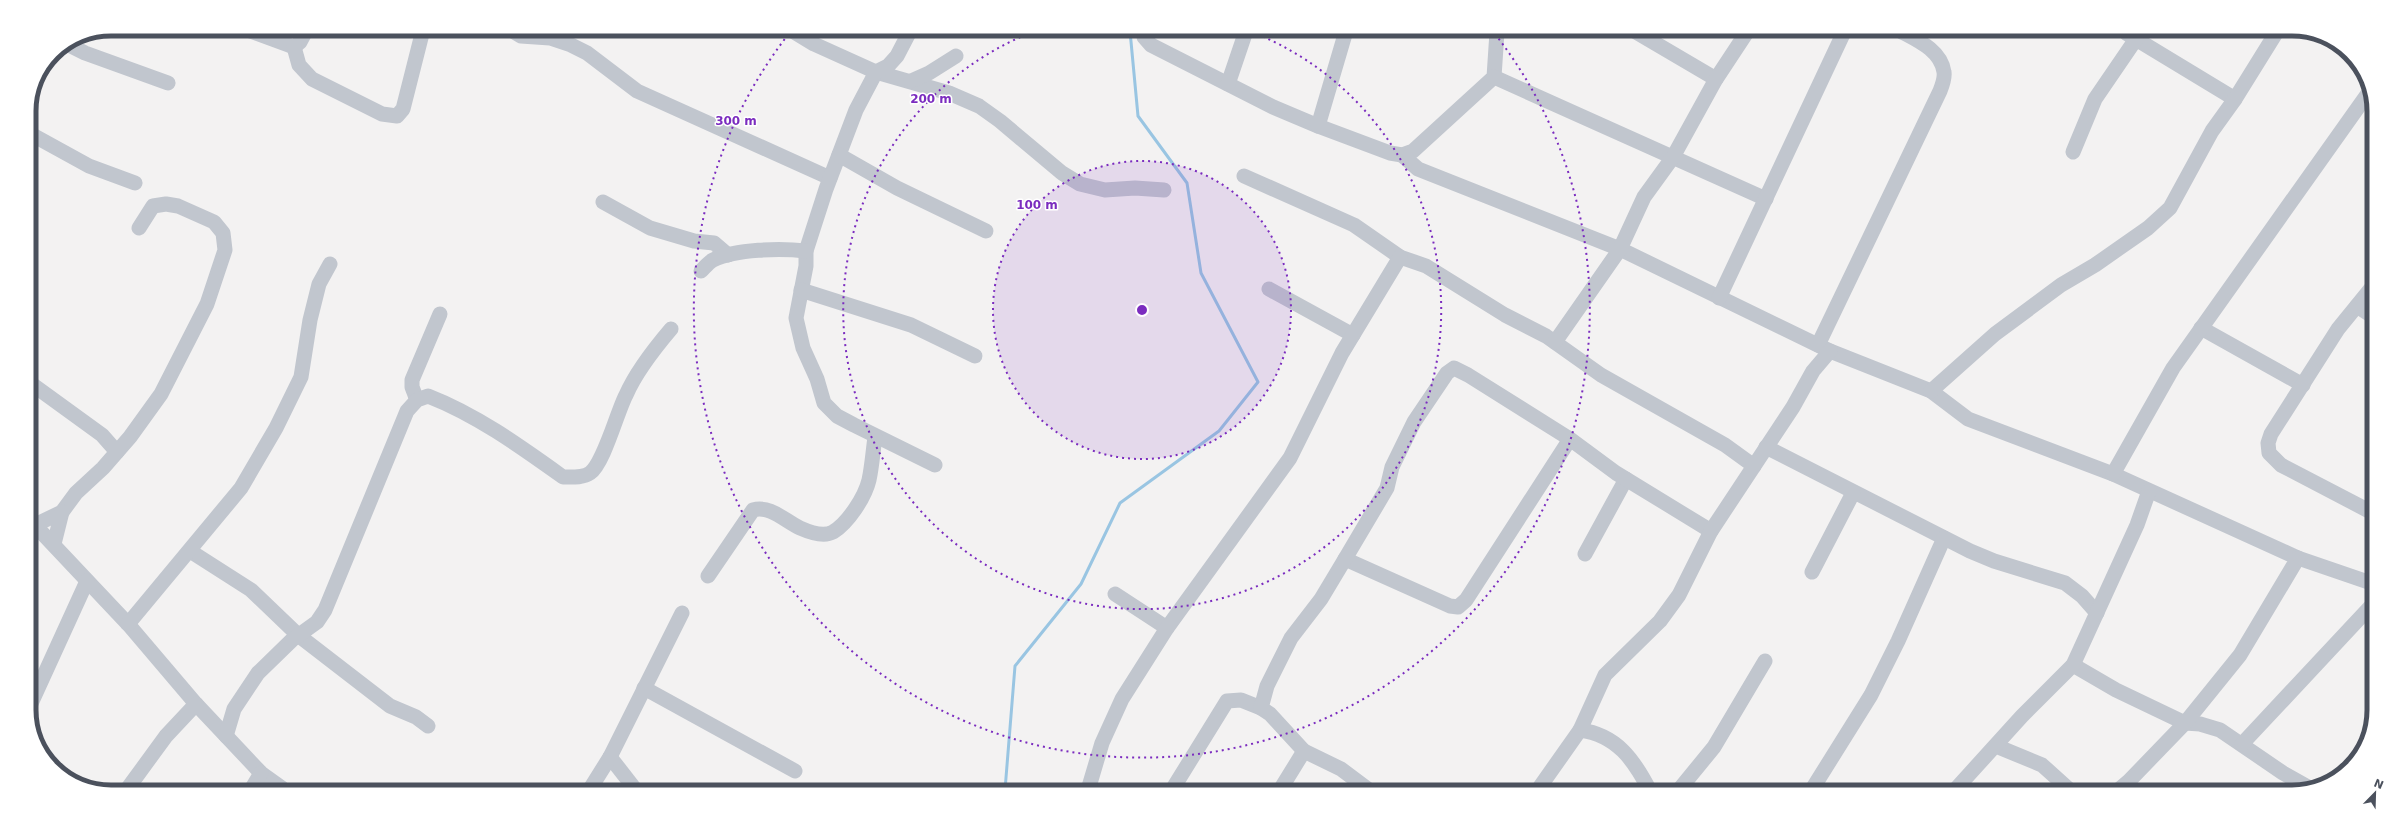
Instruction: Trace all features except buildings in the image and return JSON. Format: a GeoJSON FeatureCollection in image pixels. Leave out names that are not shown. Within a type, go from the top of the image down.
{"type":"FeatureCollection","features":[{"type":"Feature","properties":{"kind":"street"},"geometry":{"type":"LineString","coordinates":[[264,36],[294,47]]}},
{"type":"Feature","properties":{"kind":"street"},"geometry":{"type":"LineString","coordinates":[[294,47],[302,36]]}},
{"type":"Feature","properties":{"kind":"street"},"geometry":{"type":"LineString","coordinates":[[294,47],[299,65],[312,79],[382,114],[397,116],[403,109],[421,36]]}},
{"type":"Feature","properties":{"kind":"street"},"geometry":{"type":"LineString","coordinates":[[522,36],[550,38],[571,45],[587,53],[636,91],[830,178]]}},
{"type":"Feature","properties":{"kind":"street"},"geometry":{"type":"LineString","coordinates":[[801,36],[814,44],[876,72],[950,93],[979,106],[1000,121],[1062,173],[1080,184],[1105,190],[1135,188],[1164,190]]}},
{"type":"Feature","properties":{"kind":"street"},"geometry":{"type":"LineString","coordinates":[[907,36],[897,56],[888,66],[876,72],[856,110],[830,178],[806,251],[806,266],[796,318],[797,328],[817,380],[824,403],[837,416],[875,437],[935,465]]}},
{"type":"Feature","properties":{"kind":"street"},"geometry":{"type":"LineString","coordinates":[[1144,36],[1151,45],[1273,107],[1318,126],[1390,153],[1402,154],[1413,151],[1494,77],[1497,36]]}},
{"type":"Feature","properties":{"kind":"street"},"geometry":{"type":"LineString","coordinates":[[1228,84],[1244,36]]}},
{"type":"Feature","properties":{"kind":"street"},"geometry":{"type":"LineString","coordinates":[[1318,126],[1345,36]]}},
{"type":"Feature","properties":{"kind":"street"},"geometry":{"type":"LineString","coordinates":[[1643,36],[1716,79]]}},
{"type":"Feature","properties":{"kind":"street"},"geometry":{"type":"LineString","coordinates":[[1555,342],[1620,249],[1644,197],[1673,157],[1716,79],[1744,36]]}},
{"type":"Feature","properties":{"kind":"street"},"geometry":{"type":"LineString","coordinates":[[1719,298],[1842,36]]}},
{"type":"Feature","properties":{"kind":"street"},"geometry":{"type":"LineString","coordinates":[[1541,785],[1580,730],[1605,675],[1623,655],[1639,643],[1676,600],[1711,531],[1793,407],[1813,371],[1940,91],[1945,74],[1940,59],[1924,44],[1909,36]]}},
{"type":"Feature","properties":{"kind":"street"},"geometry":{"type":"LineString","coordinates":[[2073,152],[2095,99],[2130,36]]}},
{"type":"Feature","properties":{"kind":"street"},"geometry":{"type":"LineString","coordinates":[[2133,36],[2235,99]]}},
{"type":"Feature","properties":{"kind":"street"},"geometry":{"type":"LineString","coordinates":[[1931,391],[1995,334],[2061,285],[2095,265],[2148,228],[2170,208],[2212,131],[2235,99],[2274,36]]}},
{"type":"Feature","properties":{"kind":"street"},"geometry":{"type":"LineString","coordinates":[[72,47],[168,83]]}},
{"type":"Feature","properties":{"kind":"street"},"geometry":{"type":"LineString","coordinates":[[911,81],[929,73],[956,56]]}},
{"type":"Feature","properties":{"kind":"street"},"geometry":{"type":"LineString","coordinates":[[1494,77],[1766,199]]}},
{"type":"Feature","properties":{"kind":"street"},"geometry":{"type":"LineString","coordinates":[[2114,474],[2173,368],[2366,96]]}},
{"type":"Feature","properties":{"kind":"street"},"geometry":{"type":"LineString","coordinates":[[36,137],[89,166],[134,183]]}},
{"type":"Feature","properties":{"kind":"street"},"geometry":{"type":"LineString","coordinates":[[1402,154],[1418,169],[1620,249],[1824,348],[1931,391],[1968,419],[2114,474],[2298,558],[2367,582]]}},
{"type":"Feature","properties":{"kind":"street"},"geometry":{"type":"LineString","coordinates":[[839,155],[897,188],[986,231]]}},
{"type":"Feature","properties":{"kind":"street"},"geometry":{"type":"LineString","coordinates":[[1244,176],[1354,225],[1400,257],[1426,266],[1555,342],[1601,375],[1725,445],[1754,466]]}},
{"type":"Feature","properties":{"kind":"street"},"geometry":{"type":"LineString","coordinates":[[603,202],[650,228],[694,241],[714,243],[728,255]]}},
{"type":"Feature","properties":{"kind":"street"},"geometry":{"type":"LineString","coordinates":[[54,544],[62,512],[76,493],[116,452],[161,394],[206,304],[225,250],[224,234],[214,222],[178,206],[166,204],[153,206],[139,228]]}},
{"type":"Feature","properties":{"kind":"street"},"geometry":{"type":"LineString","coordinates":[[701,271],[712,261],[728,255],[773,250],[806,251]]}},
{"type":"Feature","properties":{"kind":"street"},"geometry":{"type":"LineString","coordinates":[[1089,785],[1102,743],[1122,699],[1167,628],[1290,458],[1353,334],[1400,257]]}},
{"type":"Feature","properties":{"kind":"street"},"geometry":{"type":"LineString","coordinates":[[128,624],[190,551],[240,488],[290,403],[301,377],[310,320],[319,284],[330,264]]}},
{"type":"Feature","properties":{"kind":"street"},"geometry":{"type":"LineString","coordinates":[[1269,289],[1353,334]]}},
{"type":"Feature","properties":{"kind":"street"},"geometry":{"type":"LineString","coordinates":[[802,290],[912,325],[975,356]]}},
{"type":"Feature","properties":{"kind":"street"},"geometry":{"type":"LineString","coordinates":[[2367,294],[2338,329],[2271,434],[2268,443],[2269,453],[2281,465],[2367,510]]}},
{"type":"Feature","properties":{"kind":"street"},"geometry":{"type":"LineString","coordinates":[[2357,306],[2367,313]]}},
{"type":"Feature","properties":{"kind":"street"},"geometry":{"type":"LineString","coordinates":[[417,400],[412,387],[412,380],[440,314]]}},
{"type":"Feature","properties":{"kind":"street"},"geometry":{"type":"LineString","coordinates":[[2201,328],[2303,385]]}},
{"type":"Feature","properties":{"kind":"street"},"geometry":{"type":"LineString","coordinates":[[226,736],[234,710],[258,673],[298,634],[308,630],[325,610],[350,553],[386,459],[407,411],[417,400],[428,396],[494,429],[563,477],[582,476],[590,473],[598,463],[626,394],[659,343],[671,329]]}},
{"type":"Feature","properties":{"kind":"street"},"geometry":{"type":"LineString","coordinates":[[1262,708],[1267,686],[1291,638],[1321,599],[1387,488],[1392,467],[1414,422],[1447,373],[1454,368],[1570,439],[1626,479],[1711,531]]}},
{"type":"Feature","properties":{"kind":"street"},"geometry":{"type":"LineString","coordinates":[[36,387],[102,435],[116,452]]}},
{"type":"Feature","properties":{"kind":"street"},"geometry":{"type":"LineString","coordinates":[[708,576],[753,510],[760,508],[773,513],[800,528],[817,534],[832,533],[845,522],[863,494],[869,481],[875,437]]}},
{"type":"Feature","properties":{"kind":"street"},"geometry":{"type":"LineString","coordinates":[[1346,559],[1450,606],[1458,607],[1471,594],[1570,439]]}},
{"type":"Feature","properties":{"kind":"street"},"geometry":{"type":"LineString","coordinates":[[1766,447],[1944,538],[1994,561],[2065,583],[2082,596],[2097,613]]}},
{"type":"Feature","properties":{"kind":"street"},"geometry":{"type":"LineString","coordinates":[[1585,554],[1626,479]]}},
{"type":"Feature","properties":{"kind":"street"},"geometry":{"type":"LineString","coordinates":[[1960,785],[2008,732],[2073,665],[2137,525],[2149,491]]}},
{"type":"Feature","properties":{"kind":"street"},"geometry":{"type":"LineString","coordinates":[[1812,572],[1854,492]]}},
{"type":"Feature","properties":{"kind":"street"},"geometry":{"type":"LineString","coordinates":[[36,521],[62,512]]}},
{"type":"Feature","properties":{"kind":"street"},"geometry":{"type":"LineString","coordinates":[[36,526],[128,624],[196,704],[262,773],[278,785]]}},
{"type":"Feature","properties":{"kind":"street"},"geometry":{"type":"LineString","coordinates":[[1815,785],[1871,695],[1898,641],[1944,538]]}},
{"type":"Feature","properties":{"kind":"street"},"geometry":{"type":"LineString","coordinates":[[190,551],[251,590],[298,634],[390,706],[416,717],[428,726]]}},
{"type":"Feature","properties":{"kind":"street"},"geometry":{"type":"LineString","coordinates":[[2124,785],[2185,723],[2240,655],[2298,558]]}},
{"type":"Feature","properties":{"kind":"street"},"geometry":{"type":"LineString","coordinates":[[36,693],[87,581]]}},
{"type":"Feature","properties":{"kind":"street"},"geometry":{"type":"LineString","coordinates":[[1116,594],[1167,628]]}},
{"type":"Feature","properties":{"kind":"street"},"geometry":{"type":"LineString","coordinates":[[592,785],[610,757],[682,613]]}},
{"type":"Feature","properties":{"kind":"street"},"geometry":{"type":"LineString","coordinates":[[2242,744],[2365,624]]}},
{"type":"Feature","properties":{"kind":"street"},"geometry":{"type":"LineString","coordinates":[[1683,785],[1714,747],[1765,661]]}},
{"type":"Feature","properties":{"kind":"street"},"geometry":{"type":"LineString","coordinates":[[2073,665],[2116,690],[2185,723],[2200,724],[2220,730],[2283,773],[2302,784]]}},
{"type":"Feature","properties":{"kind":"street"},"geometry":{"type":"LineString","coordinates":[[644,688],[795,771]]}},
{"type":"Feature","properties":{"kind":"street"},"geometry":{"type":"LineString","coordinates":[[1175,785],[1227,701],[1241,700],[1262,708],[1270,714],[1304,751],[1341,769],[1363,785]]}},
{"type":"Feature","properties":{"kind":"street"},"geometry":{"type":"LineString","coordinates":[[130,785],[166,736],[196,704]]}},
{"type":"Feature","properties":{"kind":"street"},"geometry":{"type":"LineString","coordinates":[[1580,730],[1598,732],[1622,749],[1635,762],[1647,785]]}},
{"type":"Feature","properties":{"kind":"street"},"geometry":{"type":"LineString","coordinates":[[2008,732],[2022,756]]}},
{"type":"Feature","properties":{"kind":"street"},"geometry":{"type":"LineString","coordinates":[[1996,746],[2042,765],[2064,785]]}},
{"type":"Feature","properties":{"kind":"street"},"geometry":{"type":"LineString","coordinates":[[1283,785],[1304,751]]}},
{"type":"Feature","properties":{"kind":"street"},"geometry":{"type":"LineString","coordinates":[[610,757],[632,785]]}},
{"type":"Feature","properties":{"kind":"street"},"geometry":{"type":"LineString","coordinates":[[254,785],[262,773]]}},
{"type":"Feature","properties":{"kind":"waterway"},"geometry":{"type":"LineString","coordinates":[[1005,785],[1015,666],[1081,584],[1120,503],[1219,431],[1258,382],[1201,273],[1187,183],[1138,116],[1130,36]]}}]}
